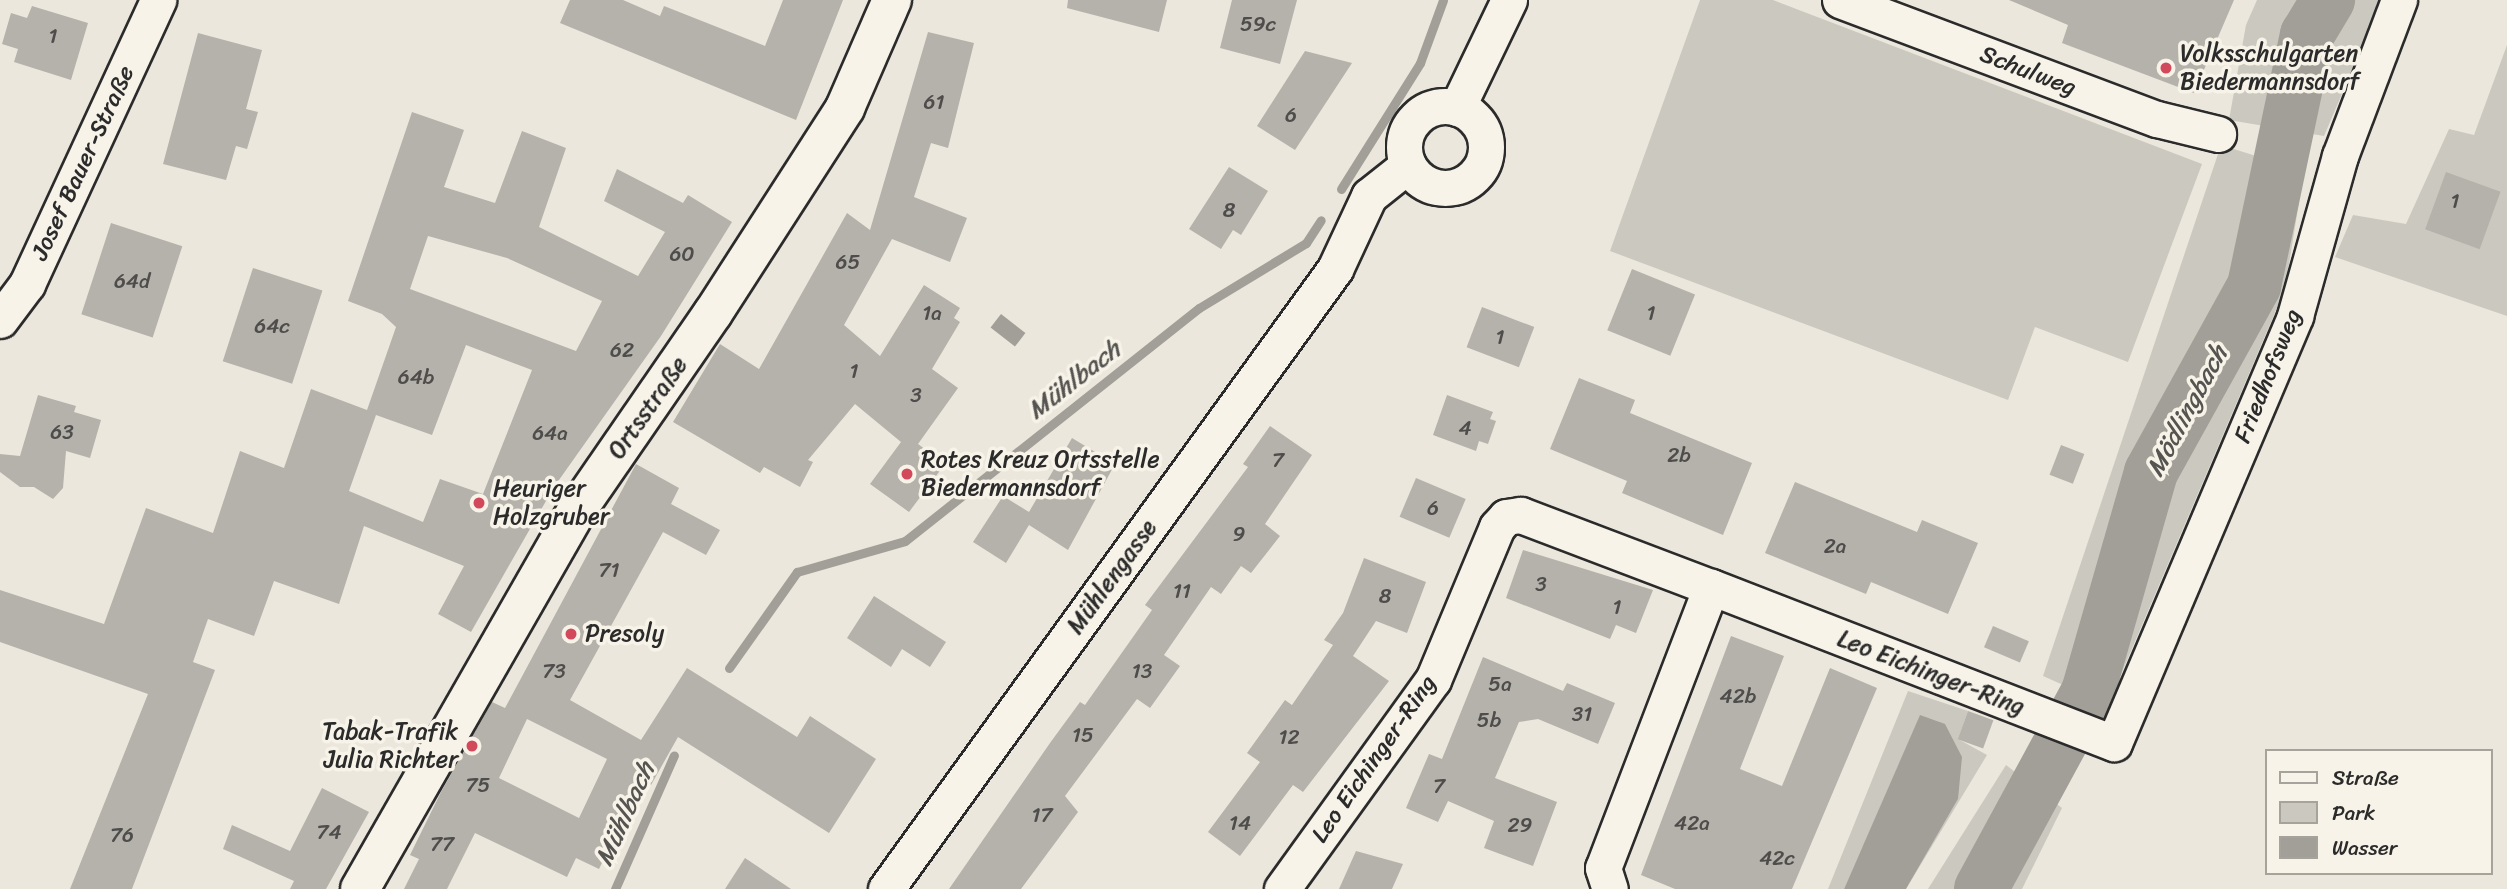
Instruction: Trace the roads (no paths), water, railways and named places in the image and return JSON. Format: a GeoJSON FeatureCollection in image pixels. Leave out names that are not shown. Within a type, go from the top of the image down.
{"type":"FeatureCollection","features":[{"type":"Feature","properties":{"kind":"street","name":"Josef Bauer-Straße"},"geometry":{"type":"LineString","coordinates":[[0,320],[27,284],[158,0]]}},
{"type":"Feature","properties":{"kind":"street","name":"Ortsstraße"},"geometry":{"type":"LineString","coordinates":[[360,889],[577,510],[713,313],[845,108],[892,0]]}},
{"type":"Feature","properties":{"kind":"street"},"geometry":{"type":"LineString","coordinates":[[1457,108],[1509,0]]}},
{"type":"Feature","properties":{"kind":"street","name":"Schulweg"},"geometry":{"type":"LineString","coordinates":[[1840,0],[2157,119],[2218,134]]}},
{"type":"Feature","properties":{"kind":"street","name":"Friedhofsweg"},"geometry":{"type":"LineString","coordinates":[[2100,738],[2295,316],[2340,156],[2399,0]]}},
{"type":"Feature","properties":{"kind":"street"},"geometry":{"type":"LineString","coordinates":[[1457,108],[1469,114],[1484,133],[1485,158],[1479,171],[1457,187],[1442,188],[1423,182],[1408,165],[1405,138],[1411,125],[1431,109],[1457,108]]}},
{"type":"Feature","properties":{"kind":"street","name":"Mühlengasse"},"geometry":{"type":"LineString","coordinates":[[886,889],[1335,270],[1369,196],[1408,165]]}},
{"type":"Feature","properties":{"kind":"street","name":"Leo Eichinger-Ring"},"geometry":{"type":"LineString","coordinates":[[1282,889],[1433,680],[1483,553],[1506,517],[1546,521],[2100,738]]}},
{"type":"Feature","properties":{"kind":"street"},"geometry":{"type":"LineString","coordinates":[[1610,889],[1603,869],[1711,587]]}},
{"type":"Feature","properties":{"kind":"water"},"geometry":{"type":"Polygon","coordinates":[[[1001,314],[1025,333],[1015,346],[991,327],[1001,314]]]}},
{"type":"Feature","properties":{"kind":"water"},"geometry":{"type":"Polygon","coordinates":[[[1920,715],[1945,724],[1962,757],[1958,799],[1906,889],[1844,889],[1920,715]]]}},
{"type":"Feature","properties":{"kind":"waterway","name":"Mühlbach"},"geometry":{"type":"LineString","coordinates":[[1341,189],[1420,63],[1443,0]]}},
{"type":"Feature","properties":{"kind":"waterway","name":"Mödlingbach"},"geometry":{"type":"LineString","coordinates":[[1981,889],[2088,692],[2151,472],[2254,286],[2307,35],[2328,0]]}},
{"type":"Feature","properties":{"kind":"waterway","name":"Mühlbach"},"geometry":{"type":"LineString","coordinates":[[729,668],[797,572],[905,541],[1199,308],[1306,243],[1321,220]]}},
{"type":"Feature","properties":{"kind":"waterway","name":"Mühlbach"},"geometry":{"type":"LineString","coordinates":[[615,889],[674,755]]}},
{"type":"Feature","properties":{"kind":"place","name":"Volksschulgarten Biedermannsdorf"},"geometry":{"type":"Point","coordinates":[2166,68]}},
{"type":"Feature","properties":{"kind":"place","name":"Rotes Kreuz Ortsstelle Biedermannsdorf"},"geometry":{"type":"Point","coordinates":[907,474]}},
{"type":"Feature","properties":{"kind":"place","name":"Heuriger Holzgruber"},"geometry":{"type":"Point","coordinates":[479,503]}},
{"type":"Feature","properties":{"kind":"place","name":"Presoly"},"geometry":{"type":"Point","coordinates":[571,634]}},
{"type":"Feature","properties":{"kind":"place","name":"Tabak-Trafik Julia Richter"},"geometry":{"type":"Point","coordinates":[472,746]}}]}
